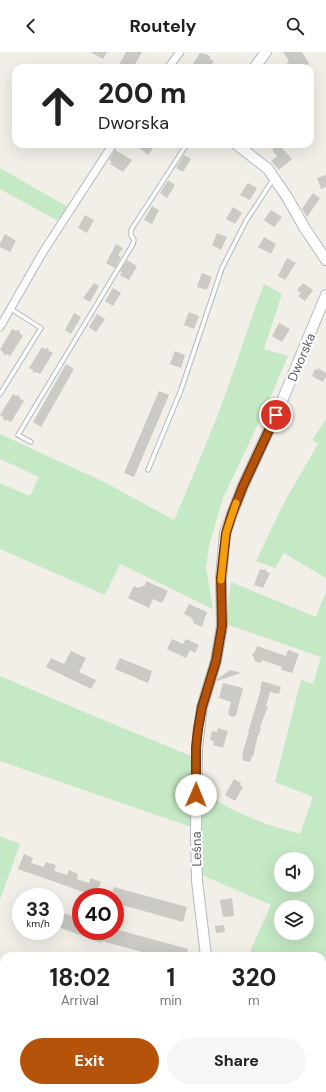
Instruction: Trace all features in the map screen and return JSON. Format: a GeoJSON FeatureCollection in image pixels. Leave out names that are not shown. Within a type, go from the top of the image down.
{"type":"FeatureCollection","features":[{"type":"Feature","properties":{"kind":"street"},"geometry":{"type":"LineString","coordinates":[[171,64],[180,52]]}},
{"type":"Feature","properties":{"kind":"street"},"geometry":{"type":"LineString","coordinates":[[257,64],[266,52]]}},
{"type":"Feature","properties":{"kind":"street"},"geometry":{"type":"LineString","coordinates":[[0,327],[43,252],[110,148]]}},
{"type":"Feature","properties":{"kind":"street"},"geometry":{"type":"LineString","coordinates":[[241,148],[268,169],[326,260]]}},
{"type":"Feature","properties":{"kind":"street","name":"Dworska"},"geometry":{"type":"LineString","coordinates":[[223,552],[226,533],[232,514],[307,343],[326,295]]}},
{"type":"Feature","properties":{"kind":"street","name":"Leśna"},"geometry":{"type":"LineString","coordinates":[[206,952],[197,881],[196,748],[202,707],[216,661],[222,626],[221,578],[223,552]]}},
{"type":"Feature","properties":{"kind":"lane"},"geometry":{"type":"LineString","coordinates":[[31,442],[18,435],[133,244],[134,240],[131,235],[131,230],[184,148]]}},
{"type":"Feature","properties":{"kind":"lane"},"geometry":{"type":"LineString","coordinates":[[148,470],[181,390],[222,268],[246,221],[274,178]]}},
{"type":"Feature","properties":{"kind":"lane"},"geometry":{"type":"LineString","coordinates":[[0,394],[41,328],[11,309]]}},
{"type":"Feature","properties":{"kind":"green space"},"geometry":{"type":"Polygon","coordinates":[[[0,168],[68,207],[58,221],[0,189],[0,168]]]}},
{"type":"Feature","properties":{"kind":"green space"},"geometry":{"type":"Polygon","coordinates":[[[264,284],[282,294],[264,349],[288,356],[268,403],[223,498],[209,546],[206,567],[213,609],[120,564],[105,595],[0,549],[0,483],[30,496],[39,477],[0,459],[0,434],[104,482],[174,520],[228,387],[264,284]]]}},
{"type":"Feature","properties":{"kind":"green space"},"geometry":{"type":"Polygon","coordinates":[[[326,419],[326,578],[284,553],[275,568],[256,561],[285,501],[318,444],[312,440],[326,419]]]}},
{"type":"Feature","properties":{"kind":"green space"},"geometry":{"type":"Polygon","coordinates":[[[231,582],[316,617],[326,592],[326,952],[250,952],[271,905],[202,875],[200,791],[233,810],[266,824],[300,834],[313,797],[275,782],[301,680],[313,684],[321,657],[226,624],[231,582]]]}},
{"type":"Feature","properties":{"kind":"green space"},"geometry":{"type":"Polygon","coordinates":[[[0,676],[191,756],[191,827],[0,761],[0,676]]]}},
{"type":"Feature","properties":{"kind":"green space"},"geometry":{"type":"Polygon","coordinates":[[[0,836],[20,844],[0,900],[0,836]]]}},
{"type":"Feature","properties":{"kind":"building"},"geometry":{"type":"Polygon","coordinates":[[[90,52],[107,52],[103,59],[90,52]]]}},
{"type":"Feature","properties":{"kind":"building"},"geometry":{"type":"Polygon","coordinates":[[[126,52],[142,52],[135,64],[120,64],[126,52]]]}},
{"type":"Feature","properties":{"kind":"building"},"geometry":{"type":"Polygon","coordinates":[[[283,52],[302,52],[309,63],[288,64],[287,63],[289,61],[283,52]]]}},
{"type":"Feature","properties":{"kind":"building"},"geometry":{"type":"Polygon","coordinates":[[[200,53],[210,56],[210,59],[214,61],[212,64],[193,64],[200,53]]]}},
{"type":"Feature","properties":{"kind":"building"},"geometry":{"type":"Polygon","coordinates":[[[139,148],[153,148],[148,155],[139,148]]]}},
{"type":"Feature","properties":{"kind":"building"},"geometry":{"type":"Polygon","coordinates":[[[274,148],[282,148],[292,159],[279,170],[271,161],[277,156],[272,150],[274,148]]]}},
{"type":"Feature","properties":{"kind":"building"},"geometry":{"type":"Polygon","coordinates":[[[115,150],[132,160],[123,172],[110,164],[112,162],[109,160],[115,150]]]}},
{"type":"Feature","properties":{"kind":"building"},"geometry":{"type":"Polygon","coordinates":[[[184,155],[191,159],[183,172],[176,168],[184,155]]]}},
{"type":"Feature","properties":{"kind":"building"},"geometry":{"type":"Polygon","coordinates":[[[326,175],[326,187],[321,189],[317,178],[326,175]]]}},
{"type":"Feature","properties":{"kind":"building"},"geometry":{"type":"Polygon","coordinates":[[[168,180],[175,185],[167,198],[160,193],[168,180]]]}},
{"type":"Feature","properties":{"kind":"building"},"geometry":{"type":"Polygon","coordinates":[[[248,183],[257,188],[250,200],[240,195],[248,183]]]}},
{"type":"Feature","properties":{"kind":"building"},"geometry":{"type":"Polygon","coordinates":[[[313,193],[320,198],[307,217],[302,209],[313,193]]]}},
{"type":"Feature","properties":{"kind":"building"},"geometry":{"type":"Polygon","coordinates":[[[152,206],[159,210],[152,224],[144,220],[152,206]]]}},
{"type":"Feature","properties":{"kind":"building"},"geometry":{"type":"Polygon","coordinates":[[[233,207],[242,213],[235,224],[226,219],[233,207]]]}},
{"type":"Feature","properties":{"kind":"building"},"geometry":{"type":"Polygon","coordinates":[[[271,210],[282,217],[274,227],[264,220],[271,210]]]}},
{"type":"Feature","properties":{"kind":"building"},"geometry":{"type":"Polygon","coordinates":[[[85,215],[94,220],[87,233],[78,228],[85,215]]]}},
{"type":"Feature","properties":{"kind":"building"},"geometry":{"type":"Polygon","coordinates":[[[217,233],[227,237],[221,250],[212,245],[217,233]]]}},
{"type":"Feature","properties":{"kind":"building"},"geometry":{"type":"Polygon","coordinates":[[[5,234],[16,241],[10,252],[0,247],[0,243],[5,234]]]}},
{"type":"Feature","properties":{"kind":"building"},"geometry":{"type":"Polygon","coordinates":[[[264,237],[276,244],[271,254],[258,247],[264,237]]]}},
{"type":"Feature","properties":{"kind":"building"},"geometry":{"type":"Polygon","coordinates":[[[116,244],[123,248],[118,255],[121,257],[115,268],[106,263],[116,244]]]}},
{"type":"Feature","properties":{"kind":"building"},"geometry":{"type":"Polygon","coordinates":[[[287,258],[296,263],[285,280],[278,276],[287,258]]]}},
{"type":"Feature","properties":{"kind":"building"},"geometry":{"type":"Polygon","coordinates":[[[127,260],[137,266],[129,280],[120,275],[122,272],[120,271],[127,260]]]}},
{"type":"Feature","properties":{"kind":"building"},"geometry":{"type":"Polygon","coordinates":[[[202,273],[212,277],[207,290],[197,287],[202,273]]]}},
{"type":"Feature","properties":{"kind":"building"},"geometry":{"type":"Polygon","coordinates":[[[94,283],[99,286],[90,302],[83,298],[94,283]]]}},
{"type":"Feature","properties":{"kind":"building"},"geometry":{"type":"Polygon","coordinates":[[[303,283],[313,290],[305,301],[298,296],[301,293],[297,290],[303,283]]]}},
{"type":"Feature","properties":{"kind":"building"},"geometry":{"type":"Polygon","coordinates":[[[113,288],[121,293],[113,306],[105,301],[113,288]]]}},
{"type":"Feature","properties":{"kind":"building"},"geometry":{"type":"Polygon","coordinates":[[[189,312],[199,316],[194,329],[184,325],[189,312]]]}},
{"type":"Feature","properties":{"kind":"building"},"geometry":{"type":"Polygon","coordinates":[[[74,313],[81,317],[71,334],[65,330],[74,313]]]}},
{"type":"Feature","properties":{"kind":"building"},"geometry":{"type":"Polygon","coordinates":[[[97,314],[105,319],[96,332],[89,327],[97,314]]]}},
{"type":"Feature","properties":{"kind":"building"},"geometry":{"type":"Polygon","coordinates":[[[279,323],[290,329],[282,342],[272,336],[279,323]]]}},
{"type":"Feature","properties":{"kind":"building"},"geometry":{"type":"Polygon","coordinates":[[[12,329],[16,331],[19,330],[23,336],[10,356],[7,354],[4,355],[0,350],[12,329]]]}},
{"type":"Feature","properties":{"kind":"building"},"geometry":{"type":"Polygon","coordinates":[[[42,347],[45,349],[48,348],[49,351],[53,353],[40,374],[36,372],[33,373],[33,370],[29,368],[42,347]]]}},
{"type":"Feature","properties":{"kind":"building"},"geometry":{"type":"Polygon","coordinates":[[[175,351],[185,355],[181,368],[170,364],[175,351]]]}},
{"type":"Feature","properties":{"kind":"building"},"geometry":{"type":"Polygon","coordinates":[[[66,364],[74,369],[41,427],[33,422],[66,364]]]}},
{"type":"Feature","properties":{"kind":"building"},"geometry":{"type":"Polygon","coordinates":[[[318,368],[326,373],[326,377],[323,382],[312,376],[315,369],[317,370],[318,368]]]}},
{"type":"Feature","properties":{"kind":"building"},"geometry":{"type":"Polygon","coordinates":[[[159,391],[169,395],[134,477],[124,473],[159,391]]]}},
{"type":"Feature","properties":{"kind":"building"},"geometry":{"type":"Polygon","coordinates":[[[13,394],[16,396],[19,395],[20,399],[24,401],[11,422],[7,420],[4,421],[3,417],[0,415],[13,394]]]}},
{"type":"Feature","properties":{"kind":"building"},"geometry":{"type":"Polygon","coordinates":[[[260,569],[265,569],[270,573],[263,588],[254,585],[260,569]]]}},
{"type":"Feature","properties":{"kind":"building"},"geometry":{"type":"Polygon","coordinates":[[[146,581],[168,591],[162,603],[153,599],[149,608],[128,598],[134,586],[138,588],[145,585],[146,581]]]}},
{"type":"Feature","properties":{"kind":"building"},"geometry":{"type":"Polygon","coordinates":[[[189,604],[207,612],[202,627],[193,623],[194,621],[191,619],[192,618],[184,614],[189,604]]]}},
{"type":"Feature","properties":{"kind":"building"},"geometry":{"type":"Polygon","coordinates":[[[172,639],[183,644],[186,639],[199,645],[195,653],[190,650],[186,658],[167,649],[172,639]]]}},
{"type":"Feature","properties":{"kind":"building"},"geometry":{"type":"Polygon","coordinates":[[[257,646],[286,656],[288,650],[299,654],[292,673],[281,670],[282,667],[262,660],[261,663],[254,661],[255,660],[252,654],[255,652],[257,646]]]}},
{"type":"Feature","properties":{"kind":"building"},"geometry":{"type":"Polygon","coordinates":[[[71,651],[86,658],[79,672],[96,680],[91,689],[46,667],[51,658],[64,664],[71,651]]]}},
{"type":"Feature","properties":{"kind":"building"},"geometry":{"type":"Polygon","coordinates":[[[120,658],[152,671],[148,683],[115,669],[120,658]]]}},
{"type":"Feature","properties":{"kind":"building"},"geometry":{"type":"Polygon","coordinates":[[[230,670],[241,673],[217,681],[217,679],[230,670]]]}},
{"type":"Feature","properties":{"kind":"building"},"geometry":{"type":"Polygon","coordinates":[[[262,681],[281,687],[279,694],[270,692],[266,706],[268,706],[260,727],[261,728],[253,757],[252,756],[250,762],[242,760],[242,754],[262,681]]]}},
{"type":"Feature","properties":{"kind":"building"},"geometry":{"type":"Polygon","coordinates":[[[223,683],[243,688],[236,715],[234,717],[230,716],[228,713],[231,702],[219,698],[223,683]]]}},
{"type":"Feature","properties":{"kind":"building"},"geometry":{"type":"Polygon","coordinates":[[[218,728],[228,731],[223,748],[213,745],[214,741],[210,740],[212,731],[217,732],[218,728]]]}},
{"type":"Feature","properties":{"kind":"building"},"geometry":{"type":"Polygon","coordinates":[[[234,779],[241,783],[240,785],[243,787],[235,801],[225,795],[234,779]]]}},
{"type":"Feature","properties":{"kind":"building"},"geometry":{"type":"Polygon","coordinates":[[[24,854],[33,858],[31,863],[44,867],[46,862],[56,865],[54,871],[67,875],[69,870],[78,874],[77,879],[89,883],[91,878],[101,882],[98,888],[72,888],[18,869],[24,854]]]}},
{"type":"Feature","properties":{"kind":"building"},"geometry":{"type":"Polygon","coordinates":[[[124,890],[187,907],[183,922],[124,906],[124,890]]]}},
{"type":"Feature","properties":{"kind":"building"},"geometry":{"type":"Polygon","coordinates":[[[232,898],[234,916],[223,917],[220,900],[232,898]]]}},
{"type":"Feature","properties":{"kind":"building"},"geometry":{"type":"Polygon","coordinates":[[[64,913],[72,916],[72,932],[64,929],[64,913]]]}},
{"type":"Feature","properties":{"kind":"building"},"geometry":{"type":"Polygon","coordinates":[[[224,925],[225,932],[216,933],[215,926],[224,925]]]}},
{"type":"Feature","properties":{"kind":"building"},"geometry":{"type":"Polygon","coordinates":[[[124,931],[188,949],[187,952],[142,952],[102,941],[102,943],[94,940],[124,940],[124,931]]]}},
{"type":"Feature","properties":{"kind":"slow traffic"},"geometry":{"type":"LineString","coordinates":[[221,580],[222,559],[226,533],[236,503]]}},
{"type":"Feature","properties":{"kind":"route"},"geometry":{"type":"LineString","coordinates":[[196,795],[196,748],[198,729],[202,707],[216,661],[222,626],[221,578],[226,533],[243,486],[276,415]]}}]}
